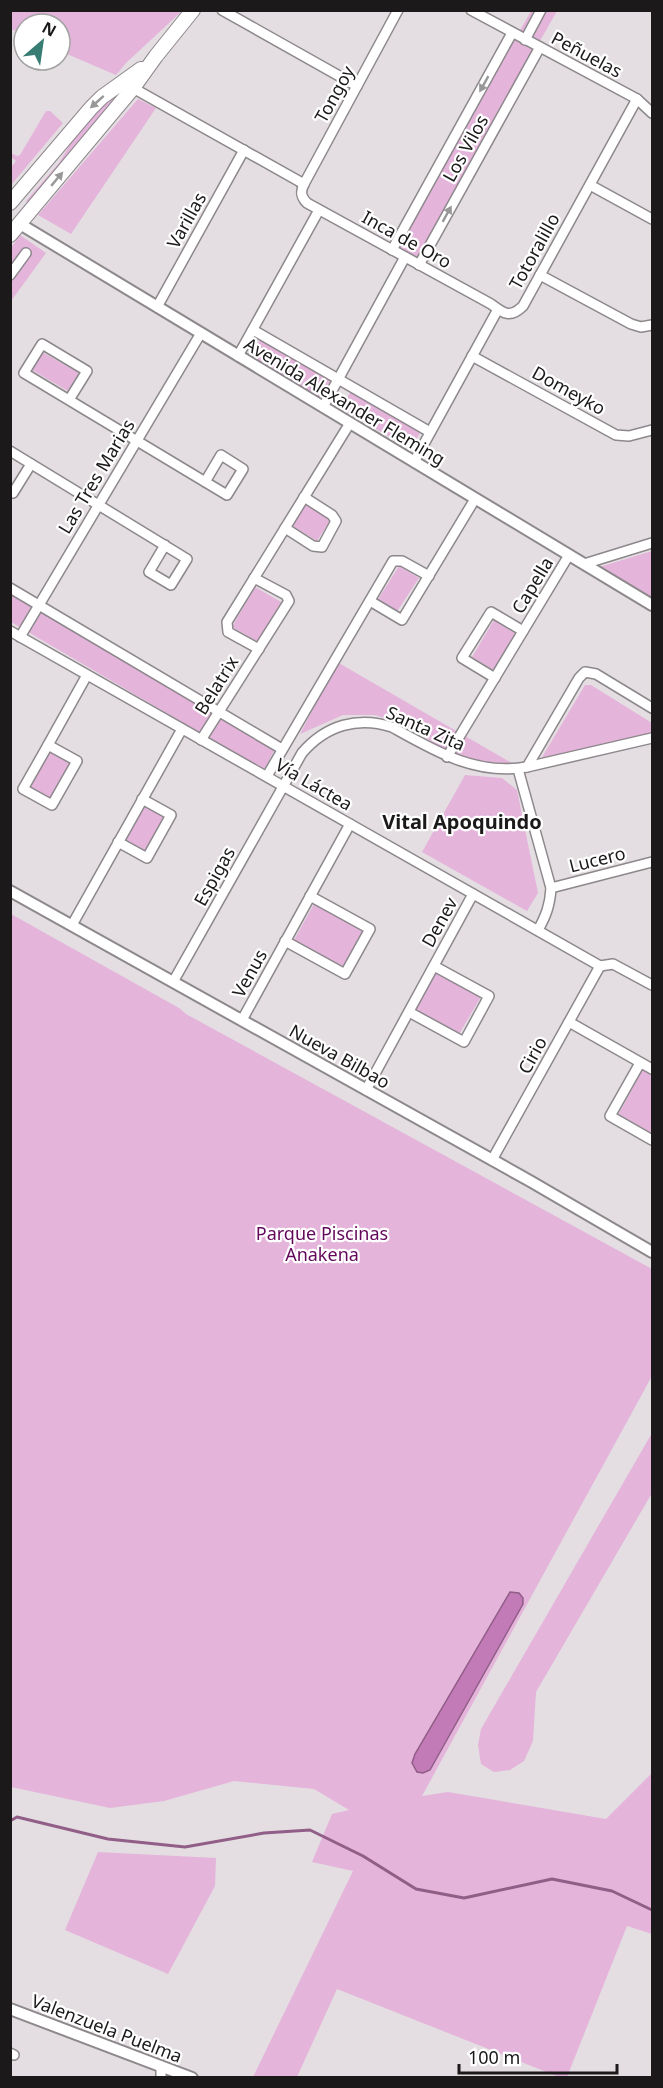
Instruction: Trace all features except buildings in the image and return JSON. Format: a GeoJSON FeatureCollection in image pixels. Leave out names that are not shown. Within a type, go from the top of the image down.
{"type":"FeatureCollection","features":[{"type":"Feature","properties":{"kind":"main road"},"geometry":{"type":"LineString","coordinates":[[10,235],[133,88],[193,10]]}},
{"type":"Feature","properties":{"kind":"main road"},"geometry":{"type":"LineString","coordinates":[[10,203],[91,108],[156,56]]}},
{"type":"Feature","properties":{"kind":"street"},"geometry":{"type":"LineString","coordinates":[[222,10],[357,86]]}},
{"type":"Feature","properties":{"kind":"street","name":"Tongoy"},"geometry":{"type":"LineString","coordinates":[[302,195],[304,184],[398,10]]}},
{"type":"Feature","properties":{"kind":"street","name":"Peñuelas"},"geometry":{"type":"LineString","coordinates":[[471,10],[637,99],[652,112]]}},
{"type":"Feature","properties":{"kind":"street"},"geometry":{"type":"LineString","coordinates":[[525,40],[541,10]]}},
{"type":"Feature","properties":{"kind":"street","name":"Los Vilos"},"geometry":{"type":"LineString","coordinates":[[392,250],[512,33]]}},
{"type":"Feature","properties":{"kind":"street","name":"Los Vilos"},"geometry":{"type":"LineString","coordinates":[[419,265],[540,47]]}},
{"type":"Feature","properties":{"kind":"street"},"geometry":{"type":"LineString","coordinates":[[133,88],[304,184]]}},
{"type":"Feature","properties":{"kind":"street","name":"Totoralillo"},"geometry":{"type":"LineString","coordinates":[[497,311],[507,314],[520,309],[637,99]]}},
{"type":"Feature","properties":{"kind":"street","name":"Varillas"},"geometry":{"type":"LineString","coordinates":[[157,307],[244,150]]}},
{"type":"Feature","properties":{"kind":"street"},"geometry":{"type":"LineString","coordinates":[[590,185],[652,219]]}},
{"type":"Feature","properties":{"kind":"street","name":"Inca de Oro"},"geometry":{"type":"LineString","coordinates":[[302,195],[307,203],[490,304],[497,311]]}},
{"type":"Feature","properties":{"kind":"street"},"geometry":{"type":"LineString","coordinates":[[238,356],[319,210]]}},
{"type":"Feature","properties":{"kind":"street","name":"Avenida Alexander Fleming"},"geometry":{"type":"LineString","coordinates":[[20,224],[652,605]]}},
{"type":"Feature","properties":{"kind":"street"},"geometry":{"type":"LineString","coordinates":[[10,275],[26,253]]}},
{"type":"Feature","properties":{"kind":"street"},"geometry":{"type":"LineString","coordinates":[[323,407],[405,257]]}},
{"type":"Feature","properties":{"kind":"street"},"geometry":{"type":"LineString","coordinates":[[540,275],[630,324],[641,327],[652,325]]}},
{"type":"Feature","properties":{"kind":"street"},"geometry":{"type":"LineString","coordinates":[[414,462],[497,311]]}},
{"type":"Feature","properties":{"kind":"street"},"geometry":{"type":"LineString","coordinates":[[253,330],[430,432]]}},
{"type":"Feature","properties":{"kind":"street","name":"Las Tres Marias"},"geometry":{"type":"LineString","coordinates":[[20,637],[201,333]]}},
{"type":"Feature","properties":{"kind":"street"},"geometry":{"type":"LineString","coordinates":[[69,400],[87,371],[42,344],[24,373],[205,482],[227,495],[243,469],[221,455],[205,482]]}},
{"type":"Feature","properties":{"kind":"street","name":"Domeyko"},"geometry":{"type":"LineString","coordinates":[[472,356],[616,435],[629,436],[652,430]]}},
{"type":"Feature","properties":{"kind":"street","name":"Belatrix"},"geometry":{"type":"LineString","coordinates":[[259,649],[228,632],[227,622],[350,423]]}},
{"type":"Feature","properties":{"kind":"street"},"geometry":{"type":"LineString","coordinates":[[10,451],[165,545],[187,559],[171,585],[149,572],[165,545]]}},
{"type":"Feature","properties":{"kind":"street"},"geometry":{"type":"LineString","coordinates":[[10,491],[13,493],[31,464]]}},
{"type":"Feature","properties":{"kind":"street"},"geometry":{"type":"LineString","coordinates":[[285,528],[313,546],[322,547],[336,521],[332,515],[304,497]]}},
{"type":"Feature","properties":{"kind":"street"},"geometry":{"type":"LineString","coordinates":[[370,601],[402,620],[475,499]]}},
{"type":"Feature","properties":{"kind":"street"},"geometry":{"type":"LineString","coordinates":[[584,564],[652,543]]}},
{"type":"Feature","properties":{"kind":"street","name":"Capella"},"geometry":{"type":"LineString","coordinates":[[447,757],[569,555]]}},
{"type":"Feature","properties":{"kind":"street"},"geometry":{"type":"LineString","coordinates":[[267,776],[393,561],[402,561],[429,576]]}},
{"type":"Feature","properties":{"kind":"street","name":"Belatrix"},"geometry":{"type":"LineString","coordinates":[[201,740],[289,601],[286,596],[254,578]]}},
{"type":"Feature","properties":{"kind":"street","name":"Vía Láctea"},"geometry":{"type":"LineString","coordinates":[[10,588],[282,749]]}},
{"type":"Feature","properties":{"kind":"street","name":"Capella"},"geometry":{"type":"LineString","coordinates":[[495,678],[462,658],[491,612],[523,631]]}},
{"type":"Feature","properties":{"kind":"street","name":"Vía Láctea"},"geometry":{"type":"LineString","coordinates":[[10,631],[600,966],[613,964],[652,985]]}},
{"type":"Feature","properties":{"kind":"street"},"geometry":{"type":"LineString","coordinates":[[538,930],[547,914],[551,888],[522,768],[585,672],[596,674],[652,708]]}},
{"type":"Feature","properties":{"kind":"street"},"geometry":{"type":"LineString","coordinates":[[48,745],[77,761],[52,805],[23,789],[87,675]]}},
{"type":"Feature","properties":{"kind":"street","name":"Santa Zita"},"geometry":{"type":"LineString","coordinates":[[283,786],[302,753],[315,740],[333,729],[352,723],[372,722],[392,727],[447,757],[477,766],[522,768],[652,738]]}},
{"type":"Feature","properties":{"kind":"street","name":"Belatrix"},"geometry":{"type":"LineString","coordinates":[[72,925],[182,729]]}},
{"type":"Feature","properties":{"kind":"street","name":"Espigas"},"geometry":{"type":"LineString","coordinates":[[173,982],[283,786]]}},
{"type":"Feature","properties":{"kind":"street"},"geometry":{"type":"LineString","coordinates":[[118,842],[147,858],[152,850],[171,815],[142,799]]}},
{"type":"Feature","properties":{"kind":"street","name":"Venus"},"geometry":{"type":"LineString","coordinates":[[242,1020],[350,824]]}},
{"type":"Feature","properties":{"kind":"street","name":"Lucero"},"geometry":{"type":"LineString","coordinates":[[551,888],[652,862]]}},
{"type":"Feature","properties":{"kind":"street","name":"Nueva Bilbao"},"geometry":{"type":"LineString","coordinates":[[10,891],[366,1089],[652,1252]]}},
{"type":"Feature","properties":{"kind":"street","name":"Denev"},"geometry":{"type":"LineString","coordinates":[[366,1089],[473,894]]}},
{"type":"Feature","properties":{"kind":"street","name":"Venus"},"geometry":{"type":"LineString","coordinates":[[285,941],[345,974],[370,929],[310,896]]}},
{"type":"Feature","properties":{"kind":"street","name":"Denev"},"geometry":{"type":"LineString","coordinates":[[409,1012],[464,1042],[469,1033],[489,996],[434,966]]}},
{"type":"Feature","properties":{"kind":"street","name":"Cirio"},"geometry":{"type":"LineString","coordinates":[[492,1160],[600,966]]}},
{"type":"Feature","properties":{"kind":"street"},"geometry":{"type":"LineString","coordinates":[[569,1022],[652,1070]]}},
{"type":"Feature","properties":{"kind":"street"},"geometry":{"type":"LineString","coordinates":[[640,1063],[610,1116],[652,1140]]}},
{"type":"Feature","properties":{"kind":"street","name":"Valenzuela Puelma"},"geometry":{"type":"LineString","coordinates":[[10,2009],[161,2072],[192,2078]]}},
{"type":"Feature","properties":{"kind":"green space"},"geometry":{"type":"Polygon","coordinates":[[[11,10],[182,10],[116,75],[72,56],[72,12],[12,12],[11,29],[11,10]]]}},
{"type":"Feature","properties":{"kind":"green space"},"geometry":{"type":"Polygon","coordinates":[[[531,11],[557,11],[417,258],[396,249],[531,11]]]}},
{"type":"Feature","properties":{"kind":"green space"},"geometry":{"type":"Polygon","coordinates":[[[122,91],[29,203],[26,201],[59,163],[75,136],[101,105],[122,91]]]}},
{"type":"Feature","properties":{"kind":"green space"},"geometry":{"type":"Polygon","coordinates":[[[138,99],[156,108],[71,234],[38,215],[138,99]]]}},
{"type":"Feature","properties":{"kind":"green space"},"geometry":{"type":"Polygon","coordinates":[[[46,111],[50,111],[63,123],[11,185],[11,167],[16,161],[11,157],[11,153],[20,155],[46,111]]]}},
{"type":"Feature","properties":{"kind":"green space"},"geometry":{"type":"Polygon","coordinates":[[[20,235],[46,253],[11,301],[11,248],[20,235]]]}},
{"type":"Feature","properties":{"kind":"green space"},"geometry":{"type":"Polygon","coordinates":[[[260,340],[331,380],[320,398],[250,358],[260,340]]]}},
{"type":"Feature","properties":{"kind":"green space"},"geometry":{"type":"Polygon","coordinates":[[[42,352],[79,373],[68,391],[32,370],[42,352]]]}},
{"type":"Feature","properties":{"kind":"green space"},"geometry":{"type":"Polygon","coordinates":[[[351,391],[421,431],[411,449],[341,409],[351,391]]]}},
{"type":"Feature","properties":{"kind":"green space"},"geometry":{"type":"Polygon","coordinates":[[[305,503],[331,519],[317,541],[291,525],[305,503]]]}},
{"type":"Feature","properties":{"kind":"green space"},"geometry":{"type":"Polygon","coordinates":[[[652,551],[652,602],[596,568],[652,551]]]}},
{"type":"Feature","properties":{"kind":"green space"},"geometry":{"type":"Polygon","coordinates":[[[399,566],[419,578],[396,613],[377,601],[399,566]]]}},
{"type":"Feature","properties":{"kind":"green space"},"geometry":{"type":"Polygon","coordinates":[[[255,587],[283,603],[260,643],[232,627],[255,587]]]}},
{"type":"Feature","properties":{"kind":"green space"},"geometry":{"type":"Polygon","coordinates":[[[11,591],[275,749],[264,770],[11,622],[11,591]]]}},
{"type":"Feature","properties":{"kind":"green space"},"geometry":{"type":"Polygon","coordinates":[[[494,620],[519,636],[497,672],[472,657],[494,620]]]}},
{"type":"Feature","properties":{"kind":"green space"},"geometry":{"type":"Polygon","coordinates":[[[337,662],[517,766],[492,765],[468,758],[437,745],[405,725],[375,715],[343,715],[300,734],[337,662]]]}},
{"type":"Feature","properties":{"kind":"green space"},"geometry":{"type":"Polygon","coordinates":[[[585,685],[591,685],[652,723],[652,733],[541,759],[585,685]]]}},
{"type":"Feature","properties":{"kind":"green space"},"geometry":{"type":"Polygon","coordinates":[[[49,752],[70,763],[50,798],[30,787],[49,752]]]}},
{"type":"Feature","properties":{"kind":"green space"},"geometry":{"type":"Polygon","coordinates":[[[465,775],[502,778],[517,790],[538,893],[527,911],[422,852],[465,775]]]}},
{"type":"Feature","properties":{"kind":"green space"},"geometry":{"type":"Polygon","coordinates":[[[144,805],[164,816],[145,852],[125,840],[144,805]]]}},
{"type":"Feature","properties":{"kind":"green space"},"geometry":{"type":"Polygon","coordinates":[[[314,904],[363,930],[342,968],[293,942],[314,904]]]}},
{"type":"Feature","properties":{"kind":"green space","name":"Parque Piscinas Anakena"},"geometry":{"type":"Polygon","coordinates":[[[11,914],[186,1014],[652,1269],[652,1376],[422,1796],[448,1792],[606,1819],[652,1773],[652,1934],[627,1926],[567,2077],[559,2077],[337,1989],[297,2077],[253,2077],[353,1871],[312,1862],[332,1814],[349,1810],[314,1789],[234,1781],[164,1801],[110,1808],[11,1787],[11,914]]]}},
{"type":"Feature","properties":{"kind":"green space"},"geometry":{"type":"Polygon","coordinates":[[[435,969],[482,995],[458,1036],[412,1010],[435,969]]]}},
{"type":"Feature","properties":{"kind":"green space"},"geometry":{"type":"Polygon","coordinates":[[[643,1069],[652,1074],[652,1133],[618,1115],[643,1069]]]}},
{"type":"Feature","properties":{"kind":"green space"},"geometry":{"type":"Polygon","coordinates":[[[652,1433],[652,1493],[536,1692],[533,1741],[524,1761],[510,1770],[494,1772],[481,1764],[478,1745],[481,1729],[652,1433]]]}},
{"type":"Feature","properties":{"kind":"green space"},"geometry":{"type":"Polygon","coordinates":[[[98,1852],[216,1858],[215,1886],[168,1974],[65,1930],[98,1852]]]}},
{"type":"Feature","properties":{"kind":"shaded area"},"geometry":{"type":"Polygon","coordinates":[[[510,1592],[519,1593],[523,1598],[523,1604],[430,1770],[423,1773],[417,1772],[412,1763],[415,1754],[510,1592]]]}},
{"type":"Feature","properties":{"kind":"waterway"},"geometry":{"type":"LineString","coordinates":[[10,1821],[17,1817],[108,1839],[185,1847],[264,1833],[310,1830],[363,1856],[416,1889],[464,1898],[552,1879],[612,1891],[652,1910]]}},
{"type":"Feature","properties":{"kind":"district","name":"Vital Apoquindo"},"geometry":{"type":"Point","coordinates":[462,821]}}]}
